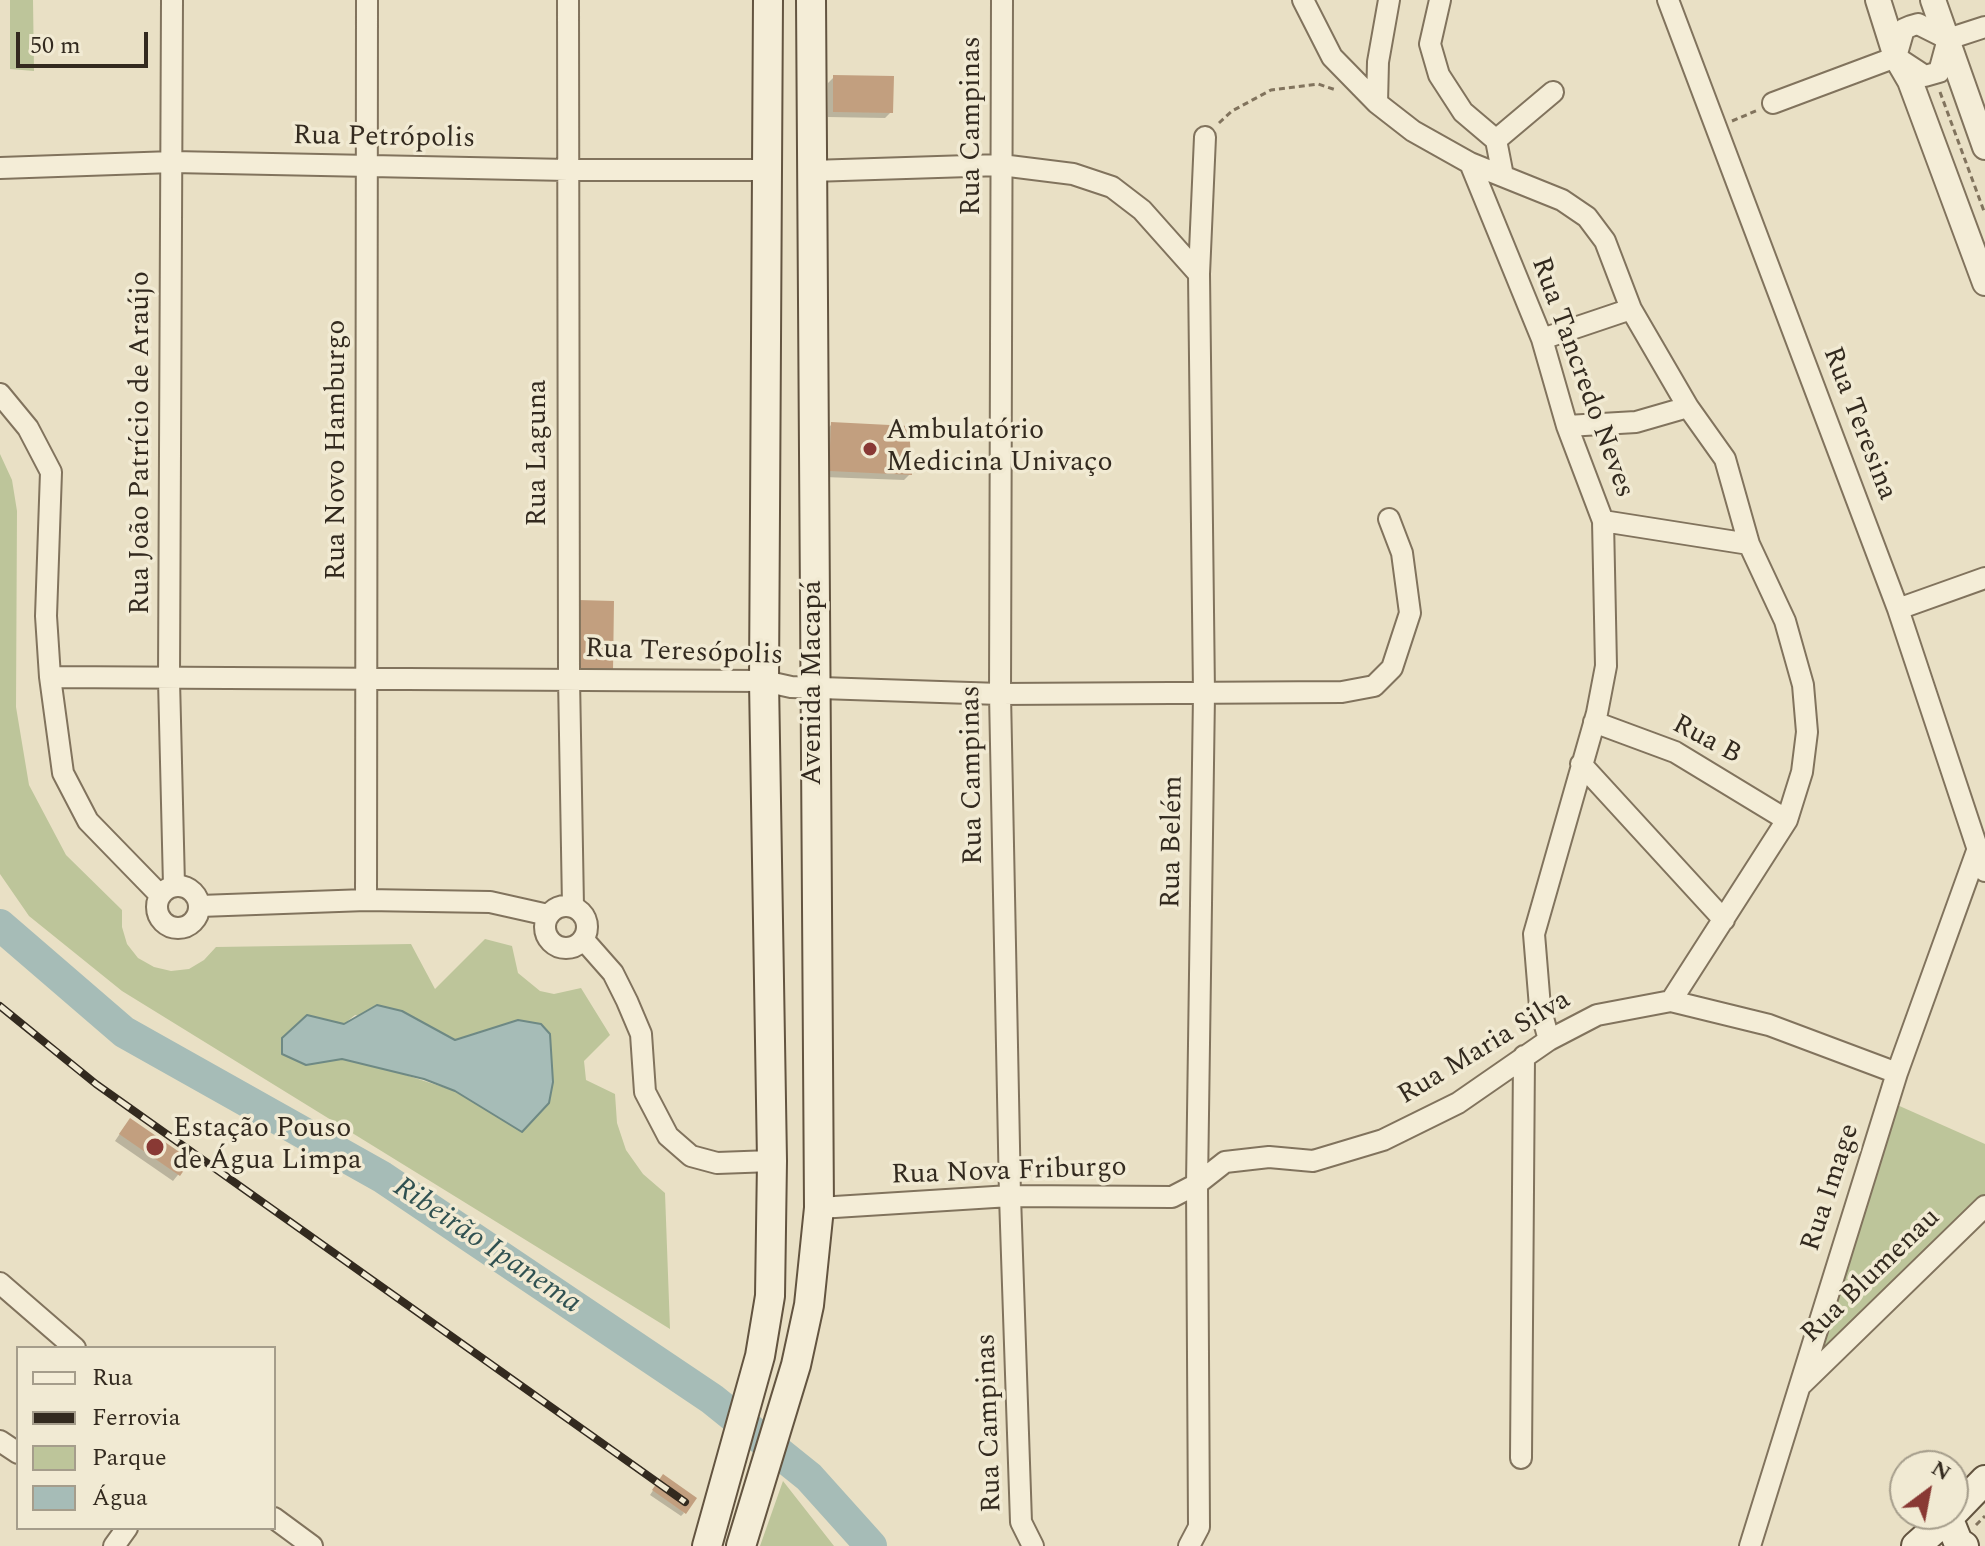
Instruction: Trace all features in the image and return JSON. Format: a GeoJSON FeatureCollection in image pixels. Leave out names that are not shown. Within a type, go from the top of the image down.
{"type":"FeatureCollection","features":[{"type":"Feature","properties":{"kind":"main road","name":"Avenida Macapá"},"geometry":{"type":"LineString","coordinates":[[707,1546],[760,1356],[770,1296],[772,1161],[764,681],[768,0]]}},
{"type":"Feature","properties":{"kind":"main road","name":"Avenida Macapá"},"geometry":{"type":"LineString","coordinates":[[741,1546],[796,1365],[809,1305],[819,1208],[811,0]]}},
{"type":"Feature","properties":{"kind":"main road"},"geometry":{"type":"LineString","coordinates":[[1969,1496],[1985,1480]]}},
{"type":"Feature","properties":{"kind":"main road"},"geometry":{"type":"LineString","coordinates":[[1916,1546],[1934,1530]]}},
{"type":"Feature","properties":{"kind":"main road"},"geometry":{"type":"LineString","coordinates":[[1974,1546],[1985,1536]]}},
{"type":"Feature","properties":{"kind":"street","name":"Rua João Patrício de Araújo"},"geometry":{"type":"LineString","coordinates":[[167,890],[172,0]]}},
{"type":"Feature","properties":{"kind":"street","name":"Rua Novo Hamburgo"},"geometry":{"type":"LineString","coordinates":[[366,900],[367,0]]}},
{"type":"Feature","properties":{"kind":"street","name":"Rua Laguna"},"geometry":{"type":"LineString","coordinates":[[568,0],[569,678],[573,906]]}},
{"type":"Feature","properties":{"kind":"street","name":"Rua Campinas"},"geometry":{"type":"LineString","coordinates":[[1002,0],[1000,694],[1010,1196],[1021,1522],[1033,1546]]}},
{"type":"Feature","properties":{"kind":"street"},"geometry":{"type":"LineString","coordinates":[[1303,0],[1332,57],[1377,103],[1413,131],[1470,163],[1562,200],[1587,217],[1605,241],[1631,309],[1688,407],[1725,459],[1749,544],[1785,621],[1803,685],[1807,732],[1802,772],[1787,820],[1671,1001]]}},
{"type":"Feature","properties":{"kind":"street"},"geometry":{"type":"LineString","coordinates":[[1377,103],[1378,62],[1389,0]]}},
{"type":"Feature","properties":{"kind":"street"},"geometry":{"type":"LineString","coordinates":[[1440,0],[1430,44],[1439,75],[1463,112],[1496,140],[1503,176]]}},
{"type":"Feature","properties":{"kind":"street","name":"Rua Teresina"},"geometry":{"type":"LineString","coordinates":[[1668,0],[1898,609],[1985,871]]}},
{"type":"Feature","properties":{"kind":"street"},"geometry":{"type":"LineString","coordinates":[[1878,0],[1896,57],[1910,81],[1985,283]]}},
{"type":"Feature","properties":{"kind":"street"},"geometry":{"type":"LineString","coordinates":[[1933,0],[1985,147]]}},
{"type":"Feature","properties":{"kind":"street"},"geometry":{"type":"LineString","coordinates":[[1896,57],[1904,29],[1911,26],[1918,24],[1948,39],[1985,27]]}},
{"type":"Feature","properties":{"kind":"street"},"geometry":{"type":"LineString","coordinates":[[1896,57],[1925,76],[1939,72],[1948,39]]}},
{"type":"Feature","properties":{"kind":"street"},"geometry":{"type":"LineString","coordinates":[[1773,103],[1896,57]]}},
{"type":"Feature","properties":{"kind":"street"},"geometry":{"type":"LineString","coordinates":[[1496,140],[1553,92]]}},
{"type":"Feature","properties":{"kind":"street","name":"Rua Belém"},"geometry":{"type":"LineString","coordinates":[[1189,1546],[1199,1527],[1197,1184],[1204,694],[1199,274],[1205,137]]}},
{"type":"Feature","properties":{"kind":"street","name":"Rua Petrópolis"},"geometry":{"type":"LineString","coordinates":[[0,168],[173,162],[568,170],[768,170]]}},
{"type":"Feature","properties":{"kind":"street","name":"Rua Tancredo Neves"},"geometry":{"type":"LineString","coordinates":[[1470,163],[1542,339],[1567,426],[1603,521],[1606,666],[1594,722],[1534,934],[1540,1007],[1549,1040]]}},
{"type":"Feature","properties":{"kind":"street"},"geometry":{"type":"LineString","coordinates":[[811,171],[1001,165],[1073,174],[1112,187],[1142,210],[1199,274]]}},
{"type":"Feature","properties":{"kind":"street"},"geometry":{"type":"LineString","coordinates":[[1542,339],[1631,309]]}},
{"type":"Feature","properties":{"kind":"street"},"geometry":{"type":"LineString","coordinates":[[0,394],[28,428],[51,472],[46,616],[50,677],[63,773],[88,821],[167,890],[189,888],[200,906],[196,920],[176,928],[159,916],[167,890]]}},
{"type":"Feature","properties":{"kind":"street"},"geometry":{"type":"LineString","coordinates":[[1567,426],[1636,422],[1688,407]]}},
{"type":"Feature","properties":{"kind":"street","name":"Rua Teresópolis"},"geometry":{"type":"LineString","coordinates":[[50,677],[367,682],[569,678],[764,681],[816,688],[1000,694],[1342,692],[1374,686],[1392,668],[1410,613],[1402,553],[1389,519]]}},
{"type":"Feature","properties":{"kind":"street"},"geometry":{"type":"LineString","coordinates":[[1603,521],[1749,544]]}},
{"type":"Feature","properties":{"kind":"street"},"geometry":{"type":"LineString","coordinates":[[1898,609],[1985,578]]}},
{"type":"Feature","properties":{"kind":"street","name":"Rua B"},"geometry":{"type":"LineString","coordinates":[[1594,722],[1675,752],[1787,820]]}},
{"type":"Feature","properties":{"kind":"street"},"geometry":{"type":"LineString","coordinates":[[1581,764],[1724,920]]}},
{"type":"Feature","properties":{"kind":"street","name":"Rua Image"},"geometry":{"type":"LineString","coordinates":[[1750,1546],[1897,1073],[1977,851]]}},
{"type":"Feature","properties":{"kind":"street"},"geometry":{"type":"LineString","coordinates":[[200,906],[366,900],[490,902],[548,915]]}},
{"type":"Feature","properties":{"kind":"street"},"geometry":{"type":"LineString","coordinates":[[559,906],[573,906],[587,920],[583,939],[572,947],[557,946],[547,936],[548,915],[559,906]]}},
{"type":"Feature","properties":{"kind":"street"},"geometry":{"type":"LineString","coordinates":[[583,939],[613,973],[627,1001],[641,1034],[645,1092],[668,1136],[691,1156],[717,1163],[772,1161]]}},
{"type":"Feature","properties":{"kind":"street","name":"Rua Maria Silva"},"geometry":{"type":"LineString","coordinates":[[1197,1184],[1225,1162],[1269,1157],[1313,1161],[1383,1140],[1458,1103],[1549,1040],[1597,1015],[1671,1001],[1769,1025],[1897,1073]]}},
{"type":"Feature","properties":{"kind":"street"},"geometry":{"type":"LineString","coordinates":[[1521,1458],[1524,1056]]}},
{"type":"Feature","properties":{"kind":"street","name":"Rua Nova Friburgo"},"geometry":{"type":"LineString","coordinates":[[819,1208],[1010,1196],[1172,1197],[1197,1184]]}},
{"type":"Feature","properties":{"kind":"street","name":"Rua Blumenau"},"geometry":{"type":"LineString","coordinates":[[1798,1388],[1985,1206]]}},
{"type":"Feature","properties":{"kind":"street"},"geometry":{"type":"LineString","coordinates":[[4,1295],[72,1346]]}},
{"type":"Feature","properties":{"kind":"street"},"geometry":{"type":"LineString","coordinates":[[276,1519],[312,1546]]}},
{"type":"Feature","properties":{"kind":"path"},"geometry":{"type":"LineString","coordinates":[[1933,74],[1985,214]]}},
{"type":"Feature","properties":{"kind":"path"},"geometry":{"type":"LineString","coordinates":[[1205,137],[1232,111],[1271,90],[1318,84],[1377,103]]}},
{"type":"Feature","properties":{"kind":"path"},"geometry":{"type":"LineString","coordinates":[[1715,129],[1773,103]]}},
{"type":"Feature","properties":{"kind":"green space"},"geometry":{"type":"Polygon","coordinates":[[[10,0],[33,0],[34,71],[10,69],[10,0]]]}},
{"type":"Feature","properties":{"kind":"green space"},"geometry":{"type":"Polygon","coordinates":[[[0,454],[12,480],[17,511],[16,707],[29,785],[66,855],[122,910],[122,927],[127,944],[138,958],[154,967],[171,971],[189,969],[204,960],[216,947],[411,944],[435,989],[485,939],[512,946],[518,973],[540,991],[554,994],[581,988],[610,1035],[584,1061],[586,1080],[615,1094],[617,1123],[626,1150],[643,1174],[665,1193],[670,1329],[122,991],[29,916],[0,874],[0,454]],[[307,1015],[342,1059],[372,1064],[455,1091],[522,1132],[551,1058],[550,1034],[484,1032],[455,1040],[432,1030],[355,1015],[344,1024],[307,1015]]]}},
{"type":"Feature","properties":{"kind":"green space"},"geometry":{"type":"Polygon","coordinates":[[[1895,1104],[1985,1144],[1985,1201],[1807,1374],[1895,1104]]]}},
{"type":"Feature","properties":{"kind":"green space"},"geometry":{"type":"Polygon","coordinates":[[[783,1481],[834,1546],[760,1546],[783,1481]]]}},
{"type":"Feature","properties":{"kind":"water"},"geometry":{"type":"Polygon","coordinates":[[[377,1005],[402,1011],[455,1040],[518,1020],[541,1024],[550,1034],[553,1082],[549,1103],[522,1132],[455,1091],[424,1079],[342,1059],[306,1065],[282,1054],[282,1038],[307,1015],[344,1024],[377,1005]]]}},
{"type":"Feature","properties":{"kind":"building"},"geometry":{"type":"Polygon","coordinates":[[[833,75],[894,76],[893,113],[833,112],[833,75]]]}},
{"type":"Feature","properties":{"kind":"building","name":"Ambulatório Medicina Univaço"},"geometry":{"type":"Polygon","coordinates":[[[831,422],[909,426],[912,475],[829,471],[831,422]]]}},
{"type":"Feature","properties":{"kind":"building"},"geometry":{"type":"Polygon","coordinates":[[[578,600],[614,601],[613,671],[577,671],[578,600]]]}},
{"type":"Feature","properties":{"kind":"building","name":"Estação Pouso de Água Limpa"},"geometry":{"type":"Polygon","coordinates":[[[130,1118],[191,1160],[180,1176],[119,1134],[130,1118]]]}},
{"type":"Feature","properties":{"kind":"building"},"geometry":{"type":"Polygon","coordinates":[[[663,1474],[697,1498],[686,1514],[652,1490],[663,1474]]]}},
{"type":"Feature","properties":{"kind":"waterway","name":"Ribeirão Ipanema"},"geometry":{"type":"LineString","coordinates":[[0,925],[124,1032],[382,1177],[712,1399],[809,1477],[871,1546]]}},
{"type":"Feature","properties":{"kind":"railway"},"geometry":{"type":"LineString","coordinates":[[0,1006],[96,1084],[685,1502]]}},
{"type":"Feature","properties":{"kind":"place","name":"Ambulatório Medicina Univaço"},"geometry":{"type":"Point","coordinates":[870,449]}},
{"type":"Feature","properties":{"kind":"place","name":"Estação Pouso de Água Limpa"},"geometry":{"type":"Point","coordinates":[155,1147]}}]}
